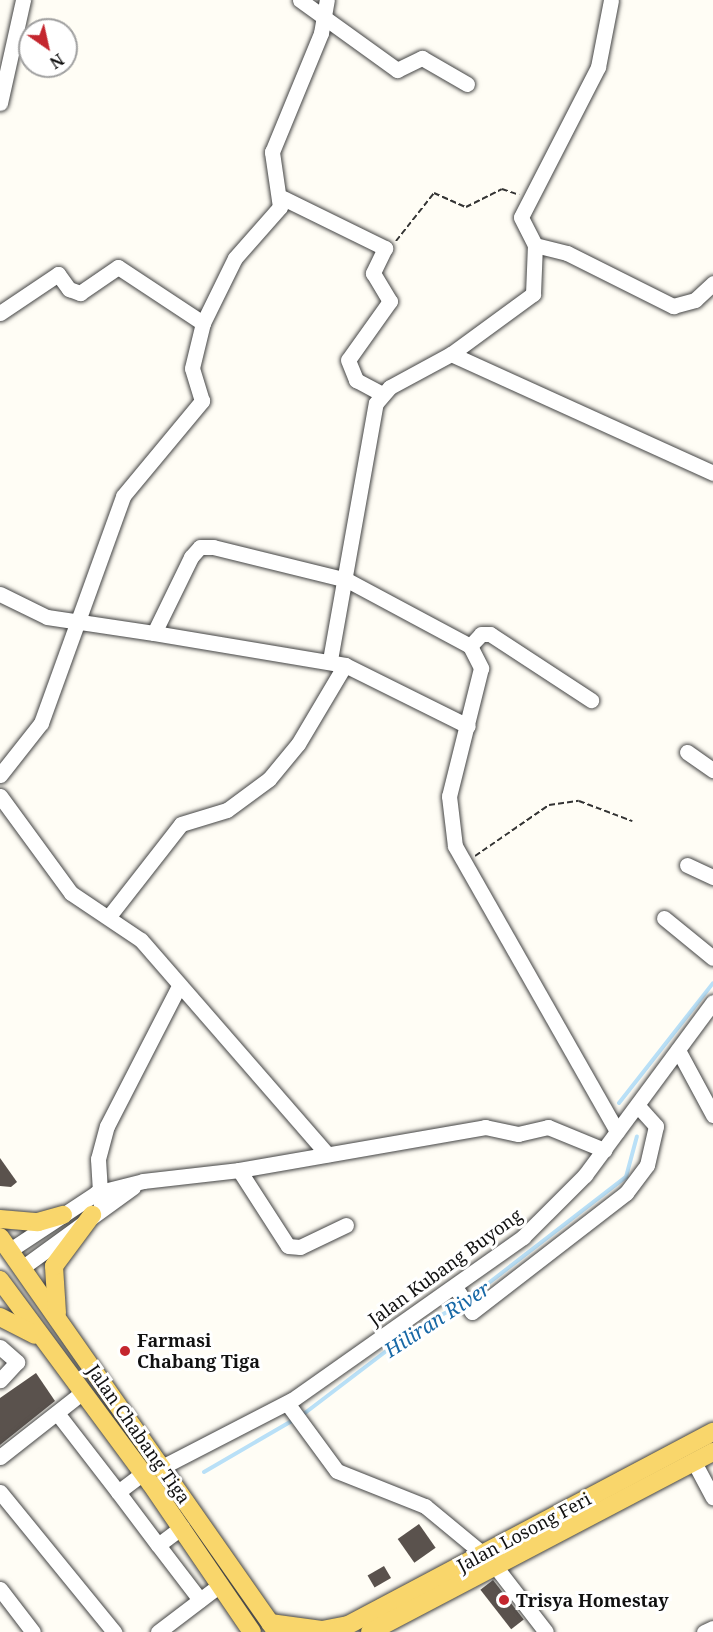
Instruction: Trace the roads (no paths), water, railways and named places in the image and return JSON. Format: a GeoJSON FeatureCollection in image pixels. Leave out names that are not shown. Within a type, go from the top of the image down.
{"type":"FeatureCollection","features":[{"type":"Feature","properties":{"kind":"main road"},"geometry":{"type":"LineString","coordinates":[[57,1315],[54,1266],[96,1211]]}},
{"type":"Feature","properties":{"kind":"main road"},"geometry":{"type":"LineString","coordinates":[[0,1219],[38,1222],[63,1215]]}},
{"type":"Feature","properties":{"kind":"main road","name":"Jalan Chabang Tiga"},"geometry":{"type":"LineString","coordinates":[[3,1248],[23,1267],[165,1471],[184,1520],[220,1585],[252,1632]]}},
{"type":"Feature","properties":{"kind":"main road"},"geometry":{"type":"LineString","coordinates":[[1,1282],[23,1267]]}},
{"type":"Feature","properties":{"kind":"main road","name":"Jalan Chabang Tiga"},"geometry":{"type":"LineString","coordinates":[[1,1282],[147,1479],[274,1628]]}},
{"type":"Feature","properties":{"kind":"main road"},"geometry":{"type":"LineString","coordinates":[[0,1317],[16,1321],[48,1345]]}},
{"type":"Feature","properties":{"kind":"main road","name":"Jalan Losong Feri"},"geometry":{"type":"LineString","coordinates":[[370,1632],[489,1560],[713,1432]]}},
{"type":"Feature","properties":{"kind":"main road","name":"Jalan Losong Feri"},"geometry":{"type":"LineString","coordinates":[[274,1628],[322,1630],[342,1628],[713,1452]]}},
{"type":"Feature","properties":{"kind":"street"},"geometry":{"type":"LineString","coordinates":[[0,103],[23,0]]}},
{"type":"Feature","properties":{"kind":"street"},"geometry":{"type":"LineString","coordinates":[[300,0],[397,70],[422,58],[467,84]]}},
{"type":"Feature","properties":{"kind":"street"},"geometry":{"type":"LineString","coordinates":[[0,775],[41,723],[74,621],[131,483],[202,401],[192,368],[203,323],[235,258],[276,213],[283,198],[272,152],[321,33],[322,15],[327,0]]}},
{"type":"Feature","properties":{"kind":"street"},"geometry":{"type":"LineString","coordinates":[[330,660],[382,394],[451,354],[533,294],[535,244],[521,217],[527,198],[598,67],[611,0]]}},
{"type":"Feature","properties":{"kind":"street"},"geometry":{"type":"LineString","coordinates":[[283,198],[386,248],[373,273],[390,301],[348,360],[356,380],[382,394]]}},
{"type":"Feature","properties":{"kind":"street"},"geometry":{"type":"LineString","coordinates":[[535,244],[567,253],[673,306],[695,300],[713,283]]}},
{"type":"Feature","properties":{"kind":"street"},"geometry":{"type":"LineString","coordinates":[[0,313],[58,274],[74,293],[81,293],[118,267],[203,323]]}},
{"type":"Feature","properties":{"kind":"street"},"geometry":{"type":"LineString","coordinates":[[451,354],[713,473]]}},
{"type":"Feature","properties":{"kind":"street"},"geometry":{"type":"LineString","coordinates":[[154,633],[200,547],[347,580],[470,646],[482,669],[448,812],[464,865],[617,1131]]}},
{"type":"Feature","properties":{"kind":"street"},"geometry":{"type":"LineString","coordinates":[[0,594],[46,617],[330,660],[345,665],[468,726]]}},
{"type":"Feature","properties":{"kind":"street"},"geometry":{"type":"LineString","coordinates":[[470,646],[481,634],[490,634],[591,700]]}},
{"type":"Feature","properties":{"kind":"street"},"geometry":{"type":"LineString","coordinates":[[110,915],[181,824],[227,810],[269,779],[298,744],[345,665]]}},
{"type":"Feature","properties":{"kind":"street"},"geometry":{"type":"LineString","coordinates":[[687,752],[713,770]]}},
{"type":"Feature","properties":{"kind":"street"},"geometry":{"type":"LineString","coordinates":[[0,796],[71,893],[110,915],[141,940],[178,988],[327,1154]]}},
{"type":"Feature","properties":{"kind":"street"},"geometry":{"type":"LineString","coordinates":[[687,865],[713,877]]}},
{"type":"Feature","properties":{"kind":"street"},"geometry":{"type":"LineString","coordinates":[[664,918],[713,958]]}},
{"type":"Feature","properties":{"kind":"street"},"geometry":{"type":"LineString","coordinates":[[96,1211],[96,1193],[108,1126],[178,988]]}},
{"type":"Feature","properties":{"kind":"street","name":"Jalan Kubang Buyong"},"geometry":{"type":"LineString","coordinates":[[165,1471],[288,1403],[455,1287],[555,1208],[604,1150],[713,1002]]}},
{"type":"Feature","properties":{"kind":"street"},"geometry":{"type":"LineString","coordinates":[[678,1050],[713,1115]]}},
{"type":"Feature","properties":{"kind":"street"},"geometry":{"type":"LineString","coordinates":[[455,1287],[472,1312],[626,1193],[647,1165],[656,1126],[637,1105]]}},
{"type":"Feature","properties":{"kind":"street"},"geometry":{"type":"LineString","coordinates":[[3,1248],[63,1215],[96,1193],[143,1180],[239,1170],[485,1127],[518,1134],[548,1127],[604,1150]]}},
{"type":"Feature","properties":{"kind":"street"},"geometry":{"type":"LineString","coordinates":[[239,1170],[288,1246],[300,1247],[346,1225]]}},
{"type":"Feature","properties":{"kind":"street"},"geometry":{"type":"LineString","coordinates":[[23,1267],[96,1211],[143,1180]]}},
{"type":"Feature","properties":{"kind":"street"},"geometry":{"type":"LineString","coordinates":[[0,1347],[17,1362],[0,1380]]}},
{"type":"Feature","properties":{"kind":"street"},"geometry":{"type":"LineString","coordinates":[[0,1457],[83,1392]]}},
{"type":"Feature","properties":{"kind":"street"},"geometry":{"type":"LineString","coordinates":[[288,1403],[304,1429],[337,1471],[425,1506],[489,1560],[546,1632]]}},
{"type":"Feature","properties":{"kind":"street"},"geometry":{"type":"LineString","coordinates":[[57,1413],[200,1600]]}},
{"type":"Feature","properties":{"kind":"street"},"geometry":{"type":"LineString","coordinates":[[694,1462],[713,1497]]}},
{"type":"Feature","properties":{"kind":"street"},"geometry":{"type":"LineString","coordinates":[[118,1492],[147,1479]]}},
{"type":"Feature","properties":{"kind":"street"},"geometry":{"type":"LineString","coordinates":[[0,1492],[114,1632]]}},
{"type":"Feature","properties":{"kind":"street"},"geometry":{"type":"LineString","coordinates":[[158,1545],[184,1520]]}},
{"type":"Feature","properties":{"kind":"street"},"geometry":{"type":"LineString","coordinates":[[158,1632],[220,1585]]}},
{"type":"Feature","properties":{"kind":"street"},"geometry":{"type":"LineString","coordinates":[[0,1589],[33,1632]]}},
{"type":"Feature","properties":{"kind":"street"},"geometry":{"type":"LineString","coordinates":[[704,1632],[713,1628]]}},
{"type":"Feature","properties":{"kind":"waterway"},"geometry":{"type":"LineString","coordinates":[[619,1103],[713,983]]}},
{"type":"Feature","properties":{"kind":"waterway","name":"Hiliran River"},"geometry":{"type":"LineString","coordinates":[[468,1299],[626,1177],[637,1136]]}},
{"type":"Feature","properties":{"kind":"waterway","name":"Hiliran River"},"geometry":{"type":"LineString","coordinates":[[301,1416],[406,1336],[462,1303]]}},
{"type":"Feature","properties":{"kind":"waterway","name":"Hiliran River"},"geometry":{"type":"LineString","coordinates":[[204,1472],[295,1419]]}},
{"type":"Feature","properties":{"kind":"place","name":"Farmasi Chabang Tiga"},"geometry":{"type":"Point","coordinates":[125,1351]}},
{"type":"Feature","properties":{"kind":"place","name":"Trisya Homestay"},"geometry":{"type":"Point","coordinates":[504,1600]}}]}
